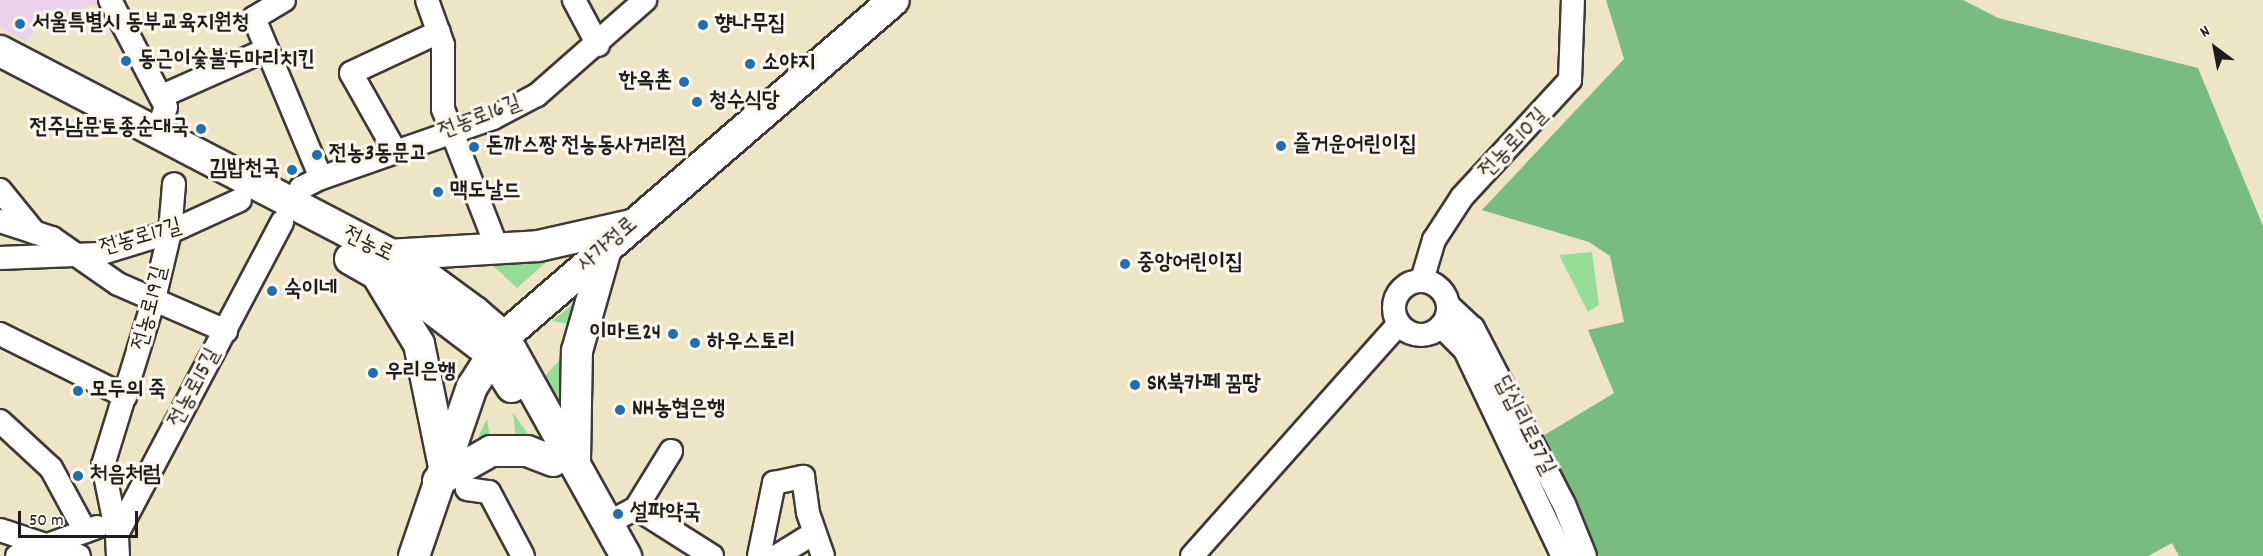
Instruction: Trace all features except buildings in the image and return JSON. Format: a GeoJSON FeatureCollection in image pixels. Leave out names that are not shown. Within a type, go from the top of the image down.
{"type":"FeatureCollection","features":[{"type":"Feature","properties":{"kind":"main road","name":"사가정로"},"geometry":{"type":"LineString","coordinates":[[414,556],[441,473],[497,345],[607,245],[887,2]]}},
{"type":"Feature","properties":{"kind":"main road","name":"전농로"},"geometry":{"type":"LineString","coordinates":[[0,51],[156,134],[287,214],[380,264],[497,345],[564,461],[608,524],[626,556]]}},
{"type":"Feature","properties":{"kind":"main road","name":"전농로"},"geometry":{"type":"LineString","coordinates":[[0,72],[240,200],[287,214]]}},
{"type":"Feature","properties":{"kind":"main road"},"geometry":{"type":"LineString","coordinates":[[607,245],[577,351],[564,461],[527,451],[491,451],[441,473],[419,344],[380,264],[498,250],[631,225]]}},
{"type":"Feature","properties":{"kind":"main road","name":"전농로"},"geometry":{"type":"LineString","coordinates":[[564,461],[603,556]]}},
{"type":"Feature","properties":{"kind":"street"},"geometry":{"type":"LineString","coordinates":[[110,0],[166,107],[156,134]]}},
{"type":"Feature","properties":{"kind":"street"},"geometry":{"type":"LineString","coordinates":[[284,0],[254,18],[321,178]]}},
{"type":"Feature","properties":{"kind":"street"},"geometry":{"type":"LineString","coordinates":[[427,0],[439,32],[443,109],[498,250]]}},
{"type":"Feature","properties":{"kind":"street"},"geometry":{"type":"LineString","coordinates":[[574,0],[598,45]]}},
{"type":"Feature","properties":{"kind":"street","name":"전농로16길"},"geometry":{"type":"LineString","coordinates":[[287,214],[301,188],[321,178],[394,149],[493,118],[537,95],[598,45],[645,0]]}},
{"type":"Feature","properties":{"kind":"street","name":"전농로10길"},"geometry":{"type":"LineString","coordinates":[[1422,280],[1434,240],[1462,197],[1570,80],[1573,0]]}},
{"type":"Feature","properties":{"kind":"street"},"geometry":{"type":"LineString","coordinates":[[394,149],[351,73],[439,32]]}},
{"type":"Feature","properties":{"kind":"street"},"geometry":{"type":"LineString","coordinates":[[162,96],[266,50]]}},
{"type":"Feature","properties":{"kind":"street","name":"전농로19길"},"geometry":{"type":"LineString","coordinates":[[115,528],[104,465],[154,299],[170,232],[174,184]]}},
{"type":"Feature","properties":{"kind":"street"},"geometry":{"type":"LineString","coordinates":[[0,190],[35,233]]}},
{"type":"Feature","properties":{"kind":"street","name":"전농로17길"},"geometry":{"type":"LineString","coordinates":[[0,258],[74,253],[99,254],[170,232],[240,200]]}},
{"type":"Feature","properties":{"kind":"street","name":"전농로15길"},"geometry":{"type":"LineString","coordinates":[[115,528],[226,331],[287,214]]}},
{"type":"Feature","properties":{"kind":"street"},"geometry":{"type":"LineString","coordinates":[[1,225],[35,233],[74,253],[118,284],[226,331]]}},
{"type":"Feature","properties":{"kind":"street"},"geometry":{"type":"LineString","coordinates":[[1422,280],[1443,291],[1444,316],[1419,335],[1399,324],[1393,310],[1396,295],[1407,284],[1422,280]]}},
{"type":"Feature","properties":{"kind":"street","name":"답십리로57길"},"geometry":{"type":"LineString","coordinates":[[1444,316],[1465,350],[1563,556]]}},
{"type":"Feature","properties":{"kind":"street","name":"답십리로57길"},"geometry":{"type":"LineString","coordinates":[[1444,316],[1473,328],[1564,504],[1585,556]]}},
{"type":"Feature","properties":{"kind":"street"},"geometry":{"type":"LineString","coordinates":[[1192,556],[1399,324]]}},
{"type":"Feature","properties":{"kind":"street"},"geometry":{"type":"LineString","coordinates":[[0,334],[125,396]]}},
{"type":"Feature","properties":{"kind":"street"},"geometry":{"type":"LineString","coordinates":[[0,421],[51,468],[85,531]]}},
{"type":"Feature","properties":{"kind":"street"},"geometry":{"type":"LineString","coordinates":[[608,524],[636,508],[671,451]]}},
{"type":"Feature","properties":{"kind":"street"},"geometry":{"type":"LineString","coordinates":[[759,556],[776,480],[807,479],[814,533],[823,556]]}},
{"type":"Feature","properties":{"kind":"street"},"geometry":{"type":"LineString","coordinates":[[467,489],[489,492],[523,556]]}},
{"type":"Feature","properties":{"kind":"street"},"geometry":{"type":"LineString","coordinates":[[636,508],[712,556]]}},
{"type":"Feature","properties":{"kind":"street"},"geometry":{"type":"LineString","coordinates":[[17,556],[85,531],[115,528],[118,556]]}},
{"type":"Feature","properties":{"kind":"street"},"geometry":{"type":"LineString","coordinates":[[0,530],[79,556]]}},
{"type":"Feature","properties":{"kind":"street"},"geometry":{"type":"LineString","coordinates":[[777,556],[814,533]]}},
{"type":"Feature","properties":{"kind":"shaded area","name":"서울특별시 동부교육지원청"},"geometry":{"type":"Polygon","coordinates":[[[0,0],[105,1],[43,21],[26,42],[0,27],[0,0]]]}},
{"type":"Feature","properties":{"kind":"green space"},"geometry":{"type":"Polygon","coordinates":[[[1606,0],[1963,0],[1998,18],[2198,68],[2263,226],[2263,556],[2179,556],[2172,543],[2148,556],[1592,556],[1538,439],[1614,393],[1588,330],[1624,322],[1610,256],[1589,242],[1482,210],[1624,59],[1606,0]]]}},
{"type":"Feature","properties":{"kind":"green space"},"geometry":{"type":"Polygon","coordinates":[[[1592,252],[1599,305],[1588,312],[1559,255],[1592,252]]]}},
{"type":"Feature","properties":{"kind":"green space"},"geometry":{"type":"Polygon","coordinates":[[[553,256],[517,288],[490,263],[553,256]]]}},
{"type":"Feature","properties":{"kind":"green space"},"geometry":{"type":"Polygon","coordinates":[[[583,296],[575,325],[552,321],[583,296]]]}},
{"type":"Feature","properties":{"kind":"green space"},"geometry":{"type":"Polygon","coordinates":[[[564,355],[567,412],[545,376],[564,355]]]}},
{"type":"Feature","properties":{"kind":"green space"},"geometry":{"type":"Polygon","coordinates":[[[513,413],[521,424],[531,439],[516,439],[513,413]]]}},
{"type":"Feature","properties":{"kind":"green space"},"geometry":{"type":"Polygon","coordinates":[[[487,419],[490,439],[479,442],[479,435],[487,419]]]}},
{"type":"Feature","properties":{"kind":"place","name":"서울특별시 동부교육지원청"},"geometry":{"type":"Point","coordinates":[20,24]}},
{"type":"Feature","properties":{"kind":"place","name":"향나무집"},"geometry":{"type":"Point","coordinates":[703,25]}},
{"type":"Feature","properties":{"kind":"place","name":"동근이숯불두마리치킨"},"geometry":{"type":"Point","coordinates":[126,61]}},
{"type":"Feature","properties":{"kind":"place","name":"소야지"},"geometry":{"type":"Point","coordinates":[750,64]}},
{"type":"Feature","properties":{"kind":"place","name":"한옥촌"},"geometry":{"type":"Point","coordinates":[684,82]}},
{"type":"Feature","properties":{"kind":"place","name":"청수식당"},"geometry":{"type":"Point","coordinates":[697,102]}},
{"type":"Feature","properties":{"kind":"place","name":"전주남문토종순대국"},"geometry":{"type":"Point","coordinates":[201,129]}},
{"type":"Feature","properties":{"kind":"place","name":"즐거운어린이집"},"geometry":{"type":"Point","coordinates":[1281,146]}},
{"type":"Feature","properties":{"kind":"place","name":"돈까스짱 전농동사거리점"},"geometry":{"type":"Point","coordinates":[474,147]}},
{"type":"Feature","properties":{"kind":"place","name":"전농3동문고"},"geometry":{"type":"Point","coordinates":[317,155]}},
{"type":"Feature","properties":{"kind":"place","name":"김밥천국"},"geometry":{"type":"Point","coordinates":[292,170]}},
{"type":"Feature","properties":{"kind":"place","name":"맥도날드"},"geometry":{"type":"Point","coordinates":[438,192]}},
{"type":"Feature","properties":{"kind":"place","name":"중앙어린이집"},"geometry":{"type":"Point","coordinates":[1125,264]}},
{"type":"Feature","properties":{"kind":"place","name":"숙이네"},"geometry":{"type":"Point","coordinates":[272,291]}},
{"type":"Feature","properties":{"kind":"place","name":"이마트24"},"geometry":{"type":"Point","coordinates":[673,334]}},
{"type":"Feature","properties":{"kind":"place","name":"하우스토리"},"geometry":{"type":"Point","coordinates":[695,343]}},
{"type":"Feature","properties":{"kind":"place","name":"우리은행"},"geometry":{"type":"Point","coordinates":[373,373]}},
{"type":"Feature","properties":{"kind":"place","name":"SK북카페 꿈땅"},"geometry":{"type":"Point","coordinates":[1135,385]}},
{"type":"Feature","properties":{"kind":"place","name":"모두의 죽"},"geometry":{"type":"Point","coordinates":[78,391]}},
{"type":"Feature","properties":{"kind":"place","name":"NH농협은행"},"geometry":{"type":"Point","coordinates":[620,410]}},
{"type":"Feature","properties":{"kind":"place","name":"처음처럼"},"geometry":{"type":"Point","coordinates":[78,476]}},
{"type":"Feature","properties":{"kind":"place","name":"설파약국"},"geometry":{"type":"Point","coordinates":[618,514]}}]}
